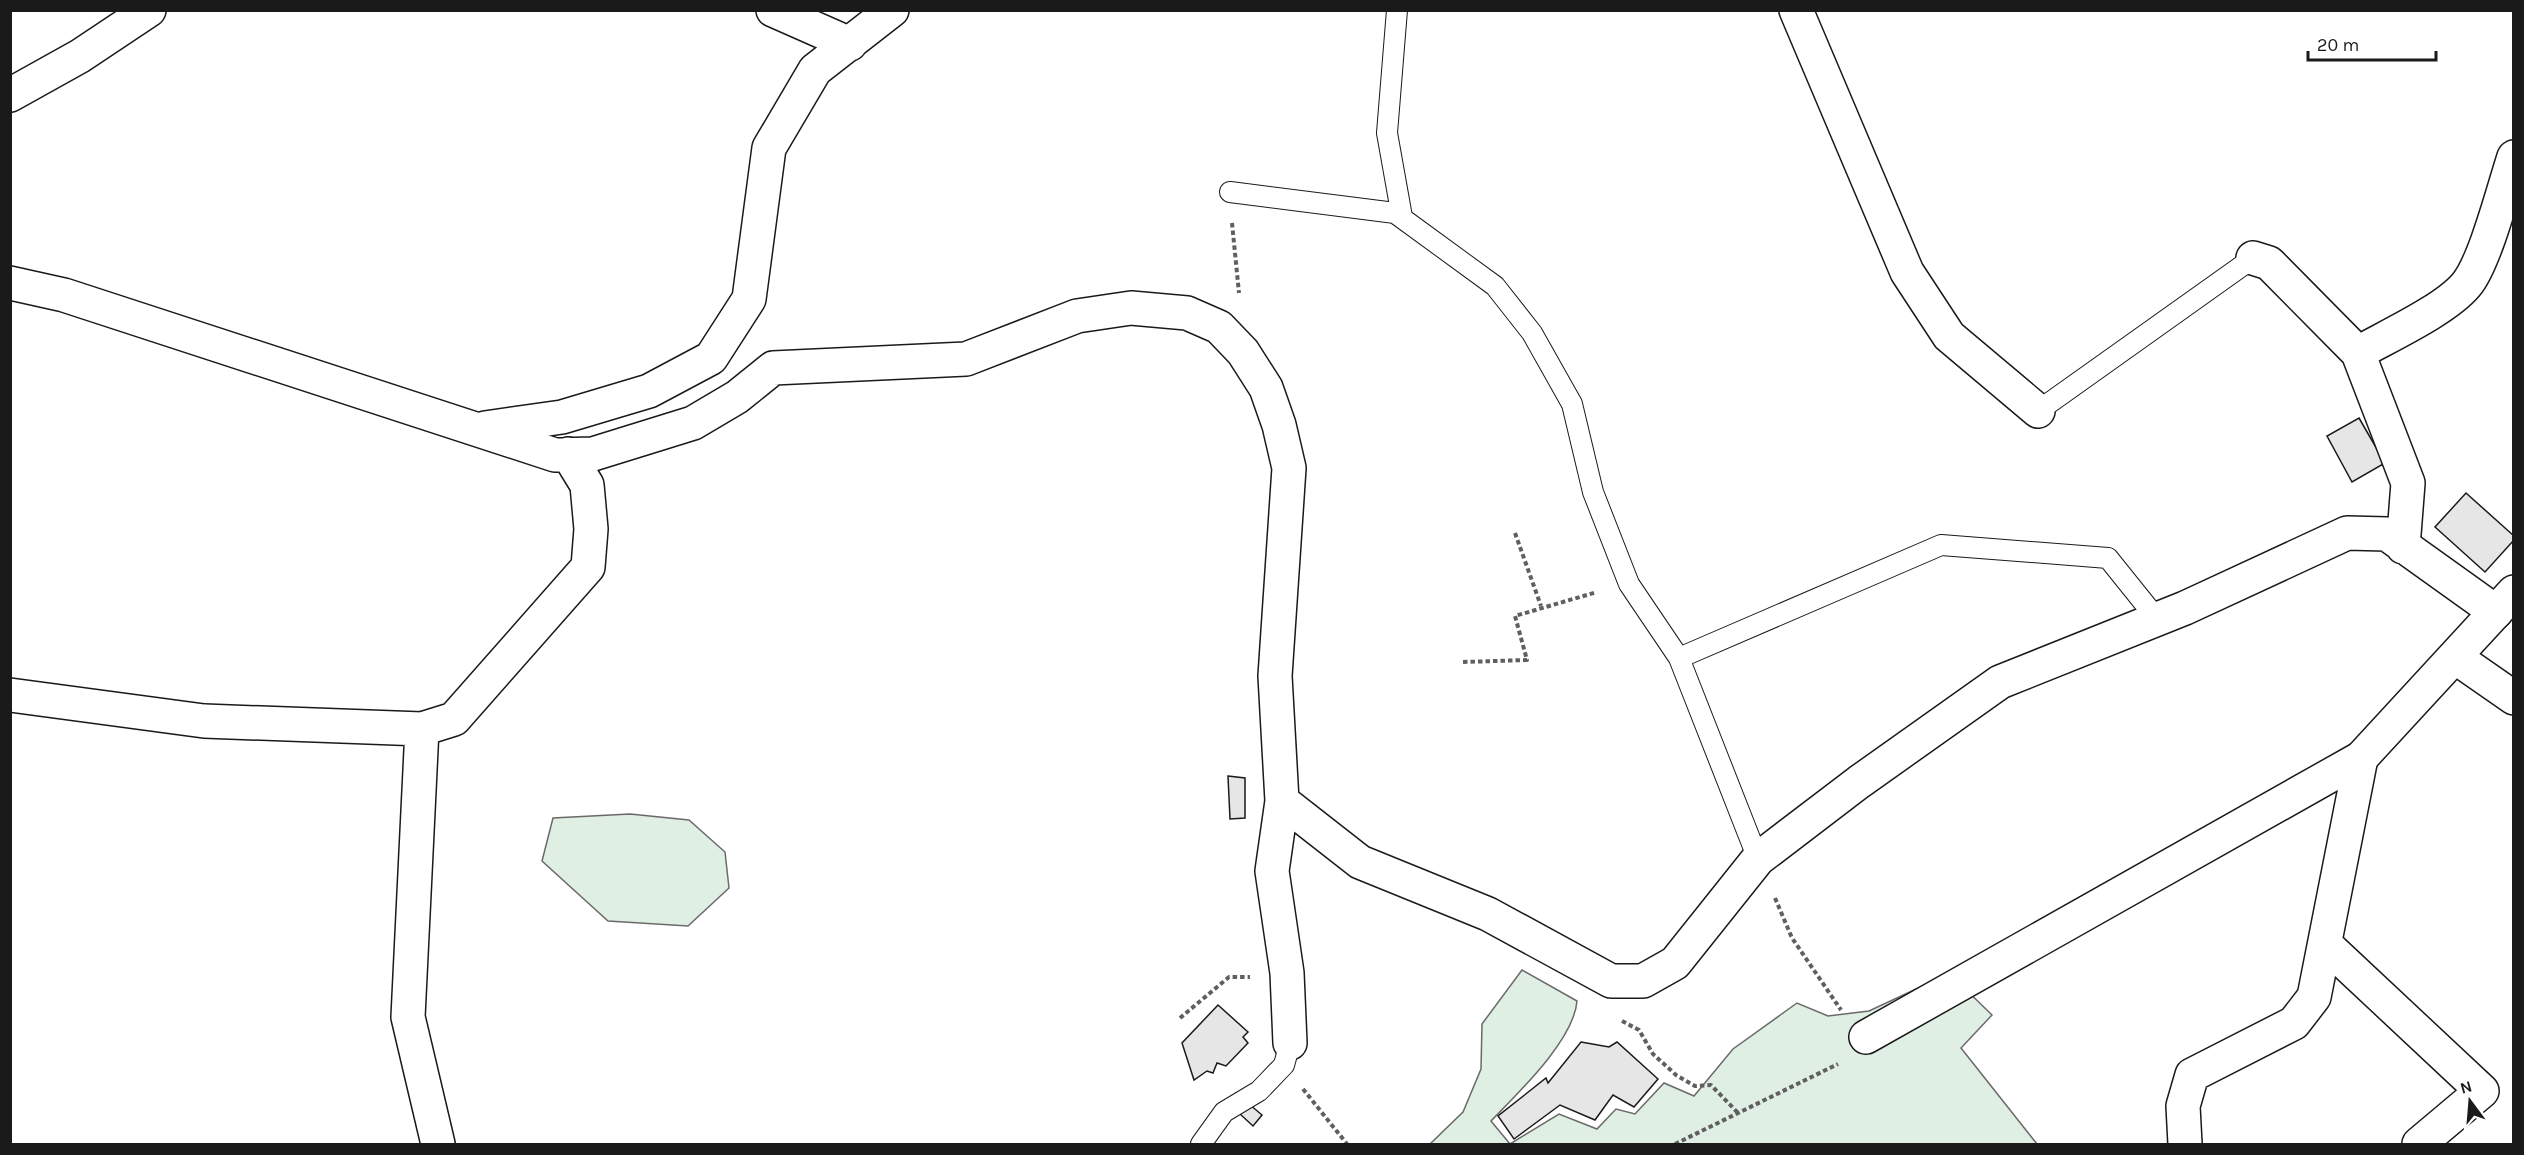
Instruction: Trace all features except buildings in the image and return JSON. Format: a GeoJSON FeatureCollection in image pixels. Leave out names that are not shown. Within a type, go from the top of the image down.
{"type":"FeatureCollection","features":[{"type":"Feature","properties":{"kind":"street"},"geometry":{"type":"LineString","coordinates":[[10,95],[80,57],[149,10]]}},
{"type":"Feature","properties":{"kind":"street"},"geometry":{"type":"LineString","coordinates":[[773,10],[850,44]]}},
{"type":"Feature","properties":{"kind":"street"},"geometry":{"type":"LineString","coordinates":[[478,429],[562,417],[638,394],[711,358],[749,299],[769,148],[814,70],[891,10]]}},
{"type":"Feature","properties":{"kind":"street"},"geometry":{"type":"LineString","coordinates":[[1796,10],[1907,272],[1949,336],[2037,411]]}},
{"type":"Feature","properties":{"kind":"street"},"geometry":{"type":"LineString","coordinates":[[2358,353],[2448,301],[2467,285],[2485,245],[2514,157]]}},
{"type":"Feature","properties":{"kind":"street"},"geometry":{"type":"LineString","coordinates":[[2253,258],[2269,263],[2358,353],[2408,483],[2403,547]]}},
{"type":"Feature","properties":{"kind":"street"},"geometry":{"type":"LineString","coordinates":[[10,283],[64,295],[555,455],[593,454],[693,423],[737,397],[773,368],[966,358],[1077,316],[1131,308],[1186,313],[1219,327],[1243,352],[1266,388],[1279,425],[1289,468],[1275,676],[1282,801],[1272,871],[1287,978],[1287,1054]]}},
{"type":"Feature","properties":{"kind":"street"},"geometry":{"type":"LineString","coordinates":[[10,695],[204,721],[422,729],[454,719],[588,567],[591,529],[587,485],[568,454]]}},
{"type":"Feature","properties":{"kind":"street"},"geometry":{"type":"LineString","coordinates":[[1282,801],[1360,862],[1488,914],[1611,981],[1643,981],[1675,963],[1758,860],[1859,782],[2000,682],[2157,619],[2348,533],[2387,534],[2403,547],[2505,602],[2361,758],[1866,1037]]}},
{"type":"Feature","properties":{"kind":"street"},"geometry":{"type":"LineString","coordinates":[[2455,657],[2514,698]]}},
{"type":"Feature","properties":{"kind":"street"},"geometry":{"type":"LineString","coordinates":[[422,729],[408,1017],[438,1144]]}},
{"type":"Feature","properties":{"kind":"street"},"geometry":{"type":"LineString","coordinates":[[2185,1144],[2183,1106],[2192,1075],[2294,1023],[2314,997],[2361,758]]}},
{"type":"Feature","properties":{"kind":"street"},"geometry":{"type":"LineString","coordinates":[[2325,944],[2482,1091],[2419,1144]]}},
{"type":"Feature","properties":{"kind":"lane"},"geometry":{"type":"LineString","coordinates":[[1397,10],[1386,133],[1402,217]]}},
{"type":"Feature","properties":{"kind":"lane"},"geometry":{"type":"LineString","coordinates":[[1230,192],[1395,213],[1495,286],[1532,333],[1572,404],[1593,492],[1629,584],[1679,658],[1758,860]]}},
{"type":"Feature","properties":{"kind":"lane"},"geometry":{"type":"LineString","coordinates":[[2037,411],[2253,258]]}},
{"type":"Feature","properties":{"kind":"lane"},"geometry":{"type":"LineString","coordinates":[[1679,658],[1941,545],[2108,558],[2157,619]]}},
{"type":"Feature","properties":{"kind":"lane"},"geometry":{"type":"LineString","coordinates":[[1201,1144],[1224,1112],[1259,1091],[1287,1054]]}},
{"type":"Feature","properties":{"kind":"path"},"geometry":{"type":"LineString","coordinates":[[1230,192],[1240,311],[1232,340]]}},
{"type":"Feature","properties":{"kind":"path"},"geometry":{"type":"LineString","coordinates":[[1515,532],[1541,606]]}},
{"type":"Feature","properties":{"kind":"path"},"geometry":{"type":"LineString","coordinates":[[1463,662],[1527,660],[1515,616],[1541,606],[1629,584]]}},
{"type":"Feature","properties":{"kind":"path"},"geometry":{"type":"LineString","coordinates":[[1675,1144],[1846,1060],[1866,1037],[1849,1021],[1792,938],[1758,860]]}},
{"type":"Feature","properties":{"kind":"path"},"geometry":{"type":"LineString","coordinates":[[1179,1018],[1229,977],[1287,978]]}},
{"type":"Feature","properties":{"kind":"path"},"geometry":{"type":"LineString","coordinates":[[1621,1020],[1639,1030],[1653,1054],[1676,1075],[1695,1086],[1711,1085],[1738,1113]]}},
{"type":"Feature","properties":{"kind":"path"},"geometry":{"type":"LineString","coordinates":[[1287,1054],[1347,1144]]}},
{"type":"Feature","properties":{"kind":"green space"},"geometry":{"type":"Polygon","coordinates":[[[630,814],[689,820],[725,852],[729,888],[688,926],[608,921],[542,861],[553,818],[630,814]]]}},
{"type":"Feature","properties":{"kind":"green space"},"geometry":{"type":"Polygon","coordinates":[[[1522,970],[1577,1001],[1574,1016],[1556,1049],[1491,1121],[1510,1144],[1430,1144],[1463,1112],[1481,1069],[1482,1024],[1522,970]]]}},
{"type":"Feature","properties":{"kind":"green space"},"geometry":{"type":"Polygon","coordinates":[[[1954,978],[1992,1015],[1961,1048],[2037,1144],[1510,1144],[1559,1114],[1597,1129],[1616,1109],[1635,1114],[1664,1083],[1694,1096],[1733,1049],[1797,1003],[1828,1016],[1869,1011],[1929,983],[1954,978]]]}}]}
